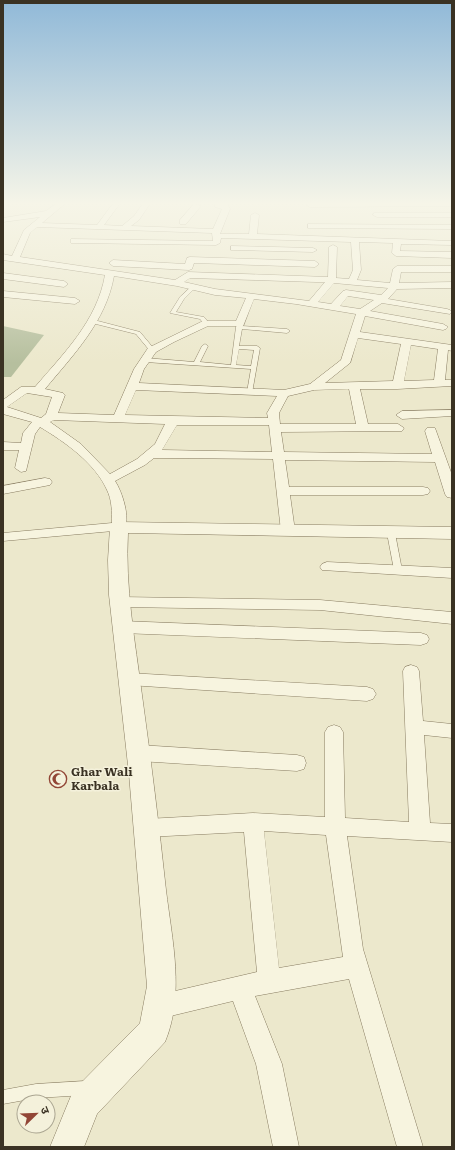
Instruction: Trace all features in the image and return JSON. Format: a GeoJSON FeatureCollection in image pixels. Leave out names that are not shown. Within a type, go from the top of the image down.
{"type":"FeatureCollection","features":[{"type":"Feature","properties":{"kind":"street"},"geometry":{"type":"LineString","coordinates":[[38,391],[94,322],[109,286],[107,274],[112,263],[119,256]]}},
{"type":"Feature","properties":{"kind":"street"},"geometry":{"type":"LineString","coordinates":[[314,256],[316,279]]}},
{"type":"Feature","properties":{"kind":"street"},"geometry":{"type":"LineString","coordinates":[[312,304],[332,280],[333,256]]}},
{"type":"Feature","properties":{"kind":"street"},"geometry":{"type":"LineString","coordinates":[[352,282],[357,270],[356,256]]}},
{"type":"Feature","properties":{"kind":"street"},"geometry":{"type":"LineString","coordinates":[[3,258],[18,258],[107,274],[334,307],[443,327]]}},
{"type":"Feature","properties":{"kind":"street"},"geometry":{"type":"LineString","coordinates":[[3,276],[9,272],[8,268],[18,258]]}},
{"type":"Feature","properties":{"kind":"street"},"geometry":{"type":"LineString","coordinates":[[112,263],[189,267],[190,260],[315,264]]}},
{"type":"Feature","properties":{"kind":"street"},"geometry":{"type":"LineString","coordinates":[[314,387],[346,361],[361,313],[389,294],[394,286],[397,269],[452,269]]}},
{"type":"Feature","properties":{"kind":"street"},"geometry":{"type":"LineString","coordinates":[[177,283],[188,275],[316,279],[394,286],[452,285]]}},
{"type":"Feature","properties":{"kind":"street"},"geometry":{"type":"LineString","coordinates":[[3,276],[64,284]]}},
{"type":"Feature","properties":{"kind":"street"},"geometry":{"type":"LineString","coordinates":[[3,294],[75,300]]}},
{"type":"Feature","properties":{"kind":"street"},"geometry":{"type":"LineString","coordinates":[[334,307],[346,294],[382,299],[447,312]]}},
{"type":"Feature","properties":{"kind":"street"},"geometry":{"type":"LineString","coordinates":[[118,418],[145,360],[152,350],[206,323],[239,325],[251,296]]}},
{"type":"Feature","properties":{"kind":"street"},"geometry":{"type":"LineString","coordinates":[[354,334],[448,347],[439,384]]}},
{"type":"Feature","properties":{"kind":"street"},"geometry":{"type":"LineString","coordinates":[[397,386],[407,342]]}},
{"type":"Feature","properties":{"kind":"street"},"geometry":{"type":"LineString","coordinates":[[132,386],[284,393],[314,387],[397,386],[452,383]]}},
{"type":"Feature","properties":{"kind":"street"},"geometry":{"type":"LineString","coordinates":[[354,387],[363,428]]}},
{"type":"Feature","properties":{"kind":"street"},"geometry":{"type":"LineString","coordinates":[[3,406],[25,389],[59,395],[44,420],[29,433],[20,468]]}},
{"type":"Feature","properties":{"kind":"street"},"geometry":{"type":"LineString","coordinates":[[284,393],[273,413],[288,531]]}},
{"type":"Feature","properties":{"kind":"street"},"geometry":{"type":"LineString","coordinates":[[3,410],[44,420],[118,418],[274,425],[398,428]]}},
{"type":"Feature","properties":{"kind":"street"},"geometry":{"type":"LineString","coordinates":[[402,415],[452,413]]}},
{"type":"Feature","properties":{"kind":"street"},"geometry":{"type":"LineString","coordinates":[[44,420],[52,429],[96,465],[112,486],[118,504],[119,527],[117,560],[119,602],[139,753],[162,986],[154,1030],[86,1103],[67,1147]]}},
{"type":"Feature","properties":{"kind":"street"},"geometry":{"type":"LineString","coordinates":[[108,480],[141,462],[160,446],[173,421]]}},
{"type":"Feature","properties":{"kind":"street"},"geometry":{"type":"LineString","coordinates":[[430,431],[445,463],[452,494]]}},
{"type":"Feature","properties":{"kind":"street"},"geometry":{"type":"LineString","coordinates":[[3,446],[26,447]]}},
{"type":"Feature","properties":{"kind":"street"},"geometry":{"type":"LineString","coordinates":[[150,454],[278,456],[445,463]]}},
{"type":"Feature","properties":{"kind":"street"},"geometry":{"type":"LineString","coordinates":[[3,490],[45,482]]}},
{"type":"Feature","properties":{"kind":"street"},"geometry":{"type":"LineString","coordinates":[[282,491],[423,491]]}},
{"type":"Feature","properties":{"kind":"street"},"geometry":{"type":"LineString","coordinates":[[3,537],[119,527],[452,533]]}},
{"type":"Feature","properties":{"kind":"street"},"geometry":{"type":"LineString","coordinates":[[327,567],[452,573]]}},
{"type":"Feature","properties":{"kind":"street"},"geometry":{"type":"LineString","coordinates":[[119,602],[320,606],[452,618]]}},
{"type":"Feature","properties":{"kind":"street"},"geometry":{"type":"LineString","coordinates":[[122,627],[421,639]]}},
{"type":"Feature","properties":{"kind":"street"},"geometry":{"type":"LineString","coordinates":[[411,671],[420,831]]}},
{"type":"Feature","properties":{"kind":"street"},"geometry":{"type":"LineString","coordinates":[[129,679],[367,694]]}},
{"type":"Feature","properties":{"kind":"street"},"geometry":{"type":"LineString","coordinates":[[414,728],[452,731]]}},
{"type":"Feature","properties":{"kind":"street"},"geometry":{"type":"LineString","coordinates":[[334,732],[335,826],[352,949],[410,1147]]}},
{"type":"Feature","properties":{"kind":"street"},"geometry":{"type":"LineString","coordinates":[[139,753],[297,762]]}},
{"type":"Feature","properties":{"kind":"street"},"geometry":{"type":"LineString","coordinates":[[147,828],[253,822],[452,833]]}},
{"type":"Feature","properties":{"kind":"street"},"geometry":{"type":"LineString","coordinates":[[253,822],[269,981]]}},
{"type":"Feature","properties":{"kind":"street"},"geometry":{"type":"LineString","coordinates":[[158,1007],[269,981],[357,966]]}},
{"type":"Feature","properties":{"kind":"street"},"geometry":{"type":"LineString","coordinates":[[240,988],[269,1064],[286,1147]]}},
{"type":"Feature","properties":{"kind":"lane"},"geometry":{"type":"LineString","coordinates":[[194,287],[182,298],[173,313],[202,318],[206,323]]}},
{"type":"Feature","properties":{"kind":"lane"},"geometry":{"type":"LineString","coordinates":[[94,322],[138,333],[152,350]]}},
{"type":"Feature","properties":{"kind":"lane"},"geometry":{"type":"LineString","coordinates":[[233,367],[239,325],[288,331]]}},
{"type":"Feature","properties":{"kind":"lane"},"geometry":{"type":"LineString","coordinates":[[196,364],[205,346]]}},
{"type":"Feature","properties":{"kind":"lane"},"geometry":{"type":"LineString","coordinates":[[236,347],[256,348],[250,392]]}},
{"type":"Feature","properties":{"kind":"lane"},"geometry":{"type":"LineString","coordinates":[[145,360],[254,368]]}},
{"type":"Feature","properties":{"kind":"lane"},"geometry":{"type":"LineString","coordinates":[[391,533],[398,570]]}},
{"type":"Feature","properties":{"kind":"lane"},"geometry":{"type":"LineString","coordinates":[[3,1097],[36,1090],[101,1087]]}},
{"type":"Feature","properties":{"kind":"green space"},"geometry":{"type":"Polygon","coordinates":[[[3,326],[44,335],[11,377],[3,377],[3,326]]]}},
{"type":"Feature","properties":{"kind":"place","name":"Ghar Wali Karbala"},"geometry":{"type":"Point","coordinates":[58,779]}}]}
